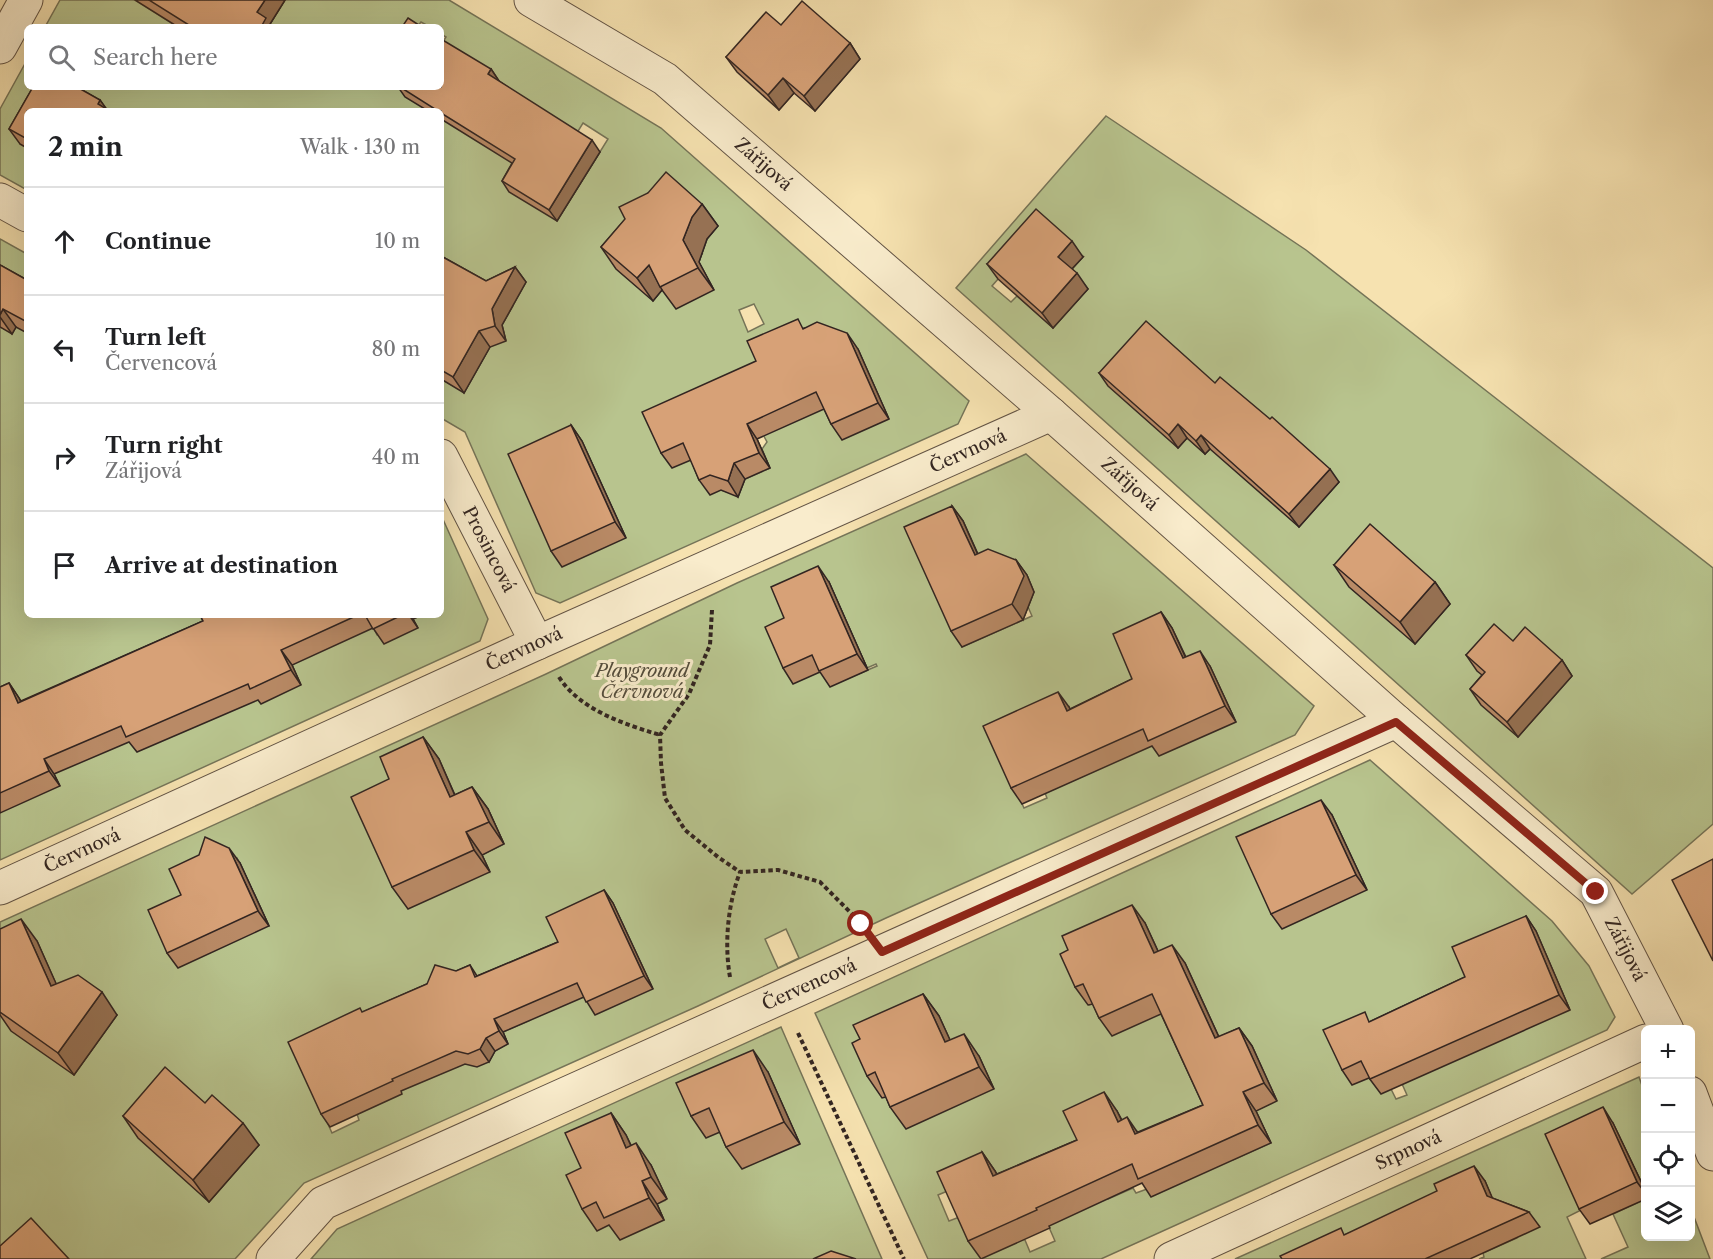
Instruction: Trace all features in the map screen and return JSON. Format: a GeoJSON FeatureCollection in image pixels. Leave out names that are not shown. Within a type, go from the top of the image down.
{"type":"FeatureCollection","features":[{"type":"Feature","properties":{"kind":"street"},"geometry":{"type":"LineString","coordinates":[[0,47],[26,0]]}},
{"type":"Feature","properties":{"kind":"street","name":"Zářijová"},"geometry":{"type":"LineString","coordinates":[[531,0],[665,79],[1051,414],[1396,722],[1596,892],[1664,1025]]}},
{"type":"Feature","properties":{"kind":"street"},"geometry":{"type":"LineString","coordinates":[[0,200],[24,213]]}},
{"type":"Feature","properties":{"kind":"street","name":"Červnová"},"geometry":{"type":"LineString","coordinates":[[0,888],[537,643],[1051,414]]}},
{"type":"Feature","properties":{"kind":"street","name":"Prosincová"},"geometry":{"type":"LineString","coordinates":[[444,462],[537,643]]}},
{"type":"Feature","properties":{"kind":"street","name":"Červencová"},"geometry":{"type":"LineString","coordinates":[[273,1259],[323,1203],[1396,722]]}},
{"type":"Feature","properties":{"kind":"street","name":"Srpnová"},"geometry":{"type":"LineString","coordinates":[[1172,1259],[1641,1043]]}},
{"type":"Feature","properties":{"kind":"street"},"geometry":{"type":"LineString","coordinates":[[1695,1107],[1713,1154]]}},
{"type":"Feature","properties":{"kind":"path"},"geometry":{"type":"LineString","coordinates":[[701,570],[712,612],[710,645],[689,694],[660,735],[665,798],[685,830],[740,872],[778,870],[820,882],[861,924],[882,952]]}},
{"type":"Feature","properties":{"kind":"path"},"geometry":{"type":"LineString","coordinates":[[537,643],[566,687],[593,708],[627,726],[660,735]]}},
{"type":"Feature","properties":{"kind":"path"},"geometry":{"type":"LineString","coordinates":[[740,872],[732,894],[726,957],[730,979],[744,1014]]}},
{"type":"Feature","properties":{"kind":"path"},"geometry":{"type":"LineString","coordinates":[[782,997],[904,1259]]}},
{"type":"Feature","properties":{"kind":"green space"},"geometry":{"type":"Polygon","coordinates":[[[60,0],[135,0],[173,24],[47,24],[60,0]]]}},
{"type":"Feature","properties":{"kind":"green space"},"geometry":{"type":"Polygon","coordinates":[[[285,0],[449,0],[661,128],[969,401],[958,424],[560,603],[536,593],[465,432],[444,420],[444,381],[464,392],[513,306],[444,280],[444,108],[441,108],[441,90],[444,90],[444,40],[446,37],[444,24],[421,22],[419,24],[270,24],[285,0]],[[583,123],[575,136],[557,221],[608,139],[583,123]],[[702,254],[617,269],[653,300],[665,287],[698,261],[702,254]],[[754,304],[739,310],[748,332],[764,324],[754,304]],[[760,429],[694,458],[721,490],[730,493],[745,479],[770,468],[762,449],[767,442],[760,429]]]}},
{"type":"Feature","properties":{"kind":"green space"},"geometry":{"type":"Polygon","coordinates":[[[24,65],[24,90],[49,90],[30,108],[24,108],[24,125],[20,144],[24,146],[24,188],[0,175],[0,109],[24,65]]]}},
{"type":"Feature","properties":{"kind":"green space"},"geometry":{"type":"Polygon","coordinates":[[[66,90],[413,90],[426,108],[98,108],[66,90]]]}},
{"type":"Feature","properties":{"kind":"green space"},"geometry":{"type":"Polygon","coordinates":[[[1106,116],[1306,250],[1713,568],[1713,824],[1632,894],[956,288],[1106,116]],[[1046,224],[992,286],[1011,302],[1017,296],[1053,328],[1069,272],[1083,256],[1046,224]],[[1230,391],[1187,438],[1205,454],[1230,391]]]}},
{"type":"Feature","properties":{"kind":"green space"},"geometry":{"type":"Polygon","coordinates":[[[0,239],[24,252],[24,289],[0,276],[0,239]]]}},
{"type":"Feature","properties":{"kind":"green space"},"geometry":{"type":"Polygon","coordinates":[[[24,311],[24,618],[209,618],[292,665],[363,618],[369,618],[377,635],[417,628],[413,619],[415,618],[444,618],[444,522],[488,619],[480,641],[0,860],[0,327],[12,333],[24,311]]]}},
{"type":"Feature","properties":{"kind":"green space","name":"Playground Červnová"},"geometry":{"type":"Polygon","coordinates":[[[1026,454],[1314,706],[1295,735],[304,1183],[235,1259],[0,1259],[0,1007],[77,1004],[0,958],[0,922],[546,674],[737,583],[1026,454]],[[985,571],[962,647],[1032,616],[1028,607],[985,571]],[[829,582],[795,634],[830,686],[877,666],[876,664],[867,668],[829,582]],[[994,742],[1024,808],[1047,798],[1045,793],[1097,770],[994,742]],[[488,809],[367,819],[489,872],[482,855],[504,844],[488,809]],[[237,858],[192,911],[269,926],[237,858]],[[786,929],[765,939],[778,968],[799,958],[786,929]],[[422,1003],[495,1051],[508,1044],[503,1032],[528,1021],[422,1003]],[[297,1055],[332,1133],[359,1120],[357,1114],[401,1093],[297,1055]]]}},
{"type":"Feature","properties":{"kind":"green space"},"geometry":{"type":"Polygon","coordinates":[[[1370,760],[1552,921],[1589,966],[1615,1017],[1607,1030],[1101,1259],[928,1259],[815,1013],[1370,760]],[[1073,973],[1089,1005],[1096,1002],[1200,996],[1073,973]],[[1251,1046],[1224,1059],[1233,1160],[1271,1143],[1260,1120],[1253,1112],[1276,1101],[1251,1046]],[[1372,1076],[1391,1089],[1396,1099],[1407,1095],[1402,1084],[1372,1076]],[[1086,1161],[1108,1199],[1133,1188],[1136,1193],[1178,1184],[1086,1161]],[[995,1171],[938,1195],[949,1221],[962,1216],[1025,1240],[1030,1252],[1055,1241],[1030,1184],[1006,1194],[995,1171]]]}},
{"type":"Feature","properties":{"kind":"green space"},"geometry":{"type":"Polygon","coordinates":[[[781,1027],[882,1259],[311,1259],[337,1229],[781,1027]],[[582,1197],[612,1224],[664,1220],[657,1204],[666,1200],[582,1197]]]}},
{"type":"Feature","properties":{"kind":"green space"},"geometry":{"type":"Polygon","coordinates":[[[1639,1077],[1641,1083],[1641,1193],[1583,1209],[1567,1217],[1586,1259],[1479,1259],[1484,1257],[1483,1253],[1517,1238],[1521,1228],[1318,1259],[1235,1259],[1639,1077]]]}},
{"type":"Feature","properties":{"kind":"green space"},"geometry":{"type":"Polygon","coordinates":[[[1641,1201],[1641,1241],[1695,1241],[1695,1220],[1710,1259],[1601,1259],[1628,1247],[1613,1214],[1641,1201]]]}},
{"type":"Feature","properties":{"kind":"building"},"geometry":{"type":"Polygon","coordinates":[[[149,0],[265,0],[257,12],[266,18],[263,24],[187,24],[149,0]]]}},
{"type":"Feature","properties":{"kind":"building"},"geometry":{"type":"Polygon","coordinates":[[[802,1],[850,43],[804,96],[783,78],[768,95],[726,57],[766,12],[781,25],[802,1]]]}},
{"type":"Feature","properties":{"kind":"building"},"geometry":{"type":"Polygon","coordinates":[[[408,18],[417,24],[404,24],[408,18]]]}},
{"type":"Feature","properties":{"kind":"building"},"geometry":{"type":"Polygon","coordinates":[[[444,41],[491,69],[488,74],[592,140],[549,210],[502,181],[515,159],[444,115],[444,108],[433,108],[405,90],[444,90],[444,41]]]}},
{"type":"Feature","properties":{"kind":"building"},"geometry":{"type":"Polygon","coordinates":[[[31,90],[82,90],[100,100],[98,104],[105,108],[24,108],[24,137],[9,129],[31,90]]]}},
{"type":"Feature","properties":{"kind":"building"},"geometry":{"type":"Polygon","coordinates":[[[666,172],[702,204],[692,217],[683,240],[698,268],[660,287],[649,265],[637,278],[601,247],[625,219],[619,207],[648,193],[666,172]]]}},
{"type":"Feature","properties":{"kind":"building"},"geometry":{"type":"Polygon","coordinates":[[[1036,209],[1072,241],[1058,257],[1077,273],[1042,313],[987,264],[1036,209]]]}},
{"type":"Feature","properties":{"kind":"building"},"geometry":{"type":"Polygon","coordinates":[[[444,258],[486,281],[515,267],[492,309],[495,326],[479,331],[453,377],[444,372],[444,258]]]}},
{"type":"Feature","properties":{"kind":"building"},"geometry":{"type":"Polygon","coordinates":[[[0,265],[24,278],[24,320],[3,309],[0,315],[0,265]]]}},
{"type":"Feature","properties":{"kind":"building"},"geometry":{"type":"Polygon","coordinates":[[[798,319],[803,329],[817,322],[847,333],[878,403],[831,424],[816,392],[747,424],[759,453],[734,463],[728,481],[710,475],[699,480],[683,443],[661,453],[642,412],[756,361],[747,341],[798,319]]]}},
{"type":"Feature","properties":{"kind":"building"},"geometry":{"type":"Polygon","coordinates":[[[1146,321],[1215,383],[1220,377],[1270,419],[1272,417],[1330,469],[1289,514],[1201,435],[1196,441],[1178,424],[1169,435],[1099,373],[1146,321]]]}},
{"type":"Feature","properties":{"kind":"building"},"geometry":{"type":"Polygon","coordinates":[[[571,425],[615,522],[551,551],[508,454],[571,425]]]}},
{"type":"Feature","properties":{"kind":"building"},"geometry":{"type":"Polygon","coordinates":[[[952,506],[975,555],[988,549],[1016,560],[1024,576],[1012,604],[951,631],[904,527],[952,506]]]}},
{"type":"Feature","properties":{"kind":"building"},"geometry":{"type":"Polygon","coordinates":[[[1370,524],[1435,582],[1400,622],[1334,565],[1370,524]]]}},
{"type":"Feature","properties":{"kind":"building"},"geometry":{"type":"Polygon","coordinates":[[[818,566],[857,654],[819,671],[812,655],[783,668],[765,627],[784,618],[771,587],[818,566]]]}},
{"type":"Feature","properties":{"kind":"building"},"geometry":{"type":"Polygon","coordinates":[[[1161,612],[1183,658],[1200,651],[1225,706],[1148,741],[1143,729],[1011,788],[983,726],[1058,692],[1067,711],[1132,679],[1113,634],[1161,612]]]}},
{"type":"Feature","properties":{"kind":"building"},"geometry":{"type":"Polygon","coordinates":[[[202,618],[351,618],[281,650],[291,670],[250,689],[248,684],[126,737],[121,726],[44,759],[49,771],[0,793],[0,687],[9,683],[18,703],[203,621],[202,618]]]}},
{"type":"Feature","properties":{"kind":"building"},"geometry":{"type":"Polygon","coordinates":[[[367,618],[396,618],[373,629],[367,618]]]}},
{"type":"Feature","properties":{"kind":"building"},"geometry":{"type":"Polygon","coordinates":[[[1494,624],[1513,641],[1525,627],[1562,660],[1507,722],[1470,689],[1485,672],[1466,655],[1494,624]]]}},
{"type":"Feature","properties":{"kind":"building"},"geometry":{"type":"Polygon","coordinates":[[[423,737],[450,797],[472,787],[489,822],[466,832],[474,850],[392,887],[351,797],[389,779],[380,757],[423,737]]]}},
{"type":"Feature","properties":{"kind":"building"},"geometry":{"type":"Polygon","coordinates":[[[1321,800],[1356,875],[1271,914],[1236,837],[1321,800]]]}},
{"type":"Feature","properties":{"kind":"building"},"geometry":{"type":"Polygon","coordinates":[[[205,837],[229,848],[258,911],[167,953],[148,910],[181,895],[169,869],[199,855],[205,837]]]}},
{"type":"Feature","properties":{"kind":"building"},"geometry":{"type":"Polygon","coordinates":[[[1713,859],[1713,961],[1672,880],[1713,859]]]}},
{"type":"Feature","properties":{"kind":"building"},"geometry":{"type":"Polygon","coordinates":[[[604,890],[644,976],[586,1002],[577,983],[494,1019],[499,1031],[486,1038],[480,1049],[468,1054],[456,1051],[321,1114],[288,1042],[360,1008],[362,1012],[427,984],[435,965],[456,971],[470,965],[475,977],[558,942],[546,917],[604,890]]]}},
{"type":"Feature","properties":{"kind":"building"},"geometry":{"type":"Polygon","coordinates":[[[1132,905],[1154,953],[1172,945],[1215,1038],[1239,1028],[1264,1083],[1243,1092],[1258,1125],[1138,1179],[1132,1164],[968,1241],[937,1172],[982,1152],[993,1176],[1077,1140],[1063,1111],[1104,1092],[1118,1122],[1127,1117],[1135,1134],[1203,1105],[1152,994],[1099,1018],[1083,984],[1075,987],[1060,954],[1068,950],[1062,936],[1132,905]]]}},
{"type":"Feature","properties":{"kind":"building"},"geometry":{"type":"Polygon","coordinates":[[[1526,916],[1559,995],[1370,1079],[1361,1061],[1342,1070],[1323,1030],[1365,1012],[1369,1022],[1465,977],[1452,947],[1526,916]]]}},
{"type":"Feature","properties":{"kind":"building"},"geometry":{"type":"Polygon","coordinates":[[[21,919],[51,986],[78,975],[102,992],[58,1053],[0,1012],[0,929],[21,919]]]}},
{"type":"Feature","properties":{"kind":"building"},"geometry":{"type":"Polygon","coordinates":[[[923,994],[945,1042],[964,1034],[979,1067],[890,1107],[875,1072],[867,1076],[852,1043],[860,1039],[853,1025],[923,994]]]}},
{"type":"Feature","properties":{"kind":"building"},"geometry":{"type":"Polygon","coordinates":[[[753,1050],[784,1122],[726,1147],[709,1108],[691,1116],[676,1083],[753,1050]]]}},
{"type":"Feature","properties":{"kind":"building"},"geometry":{"type":"Polygon","coordinates":[[[165,1067],[205,1103],[212,1095],[243,1123],[193,1180],[123,1116],[165,1067]]]}},
{"type":"Feature","properties":{"kind":"building"},"geometry":{"type":"Polygon","coordinates":[[[1603,1107],[1637,1182],[1579,1209],[1545,1134],[1603,1107]]]}},
{"type":"Feature","properties":{"kind":"building"},"geometry":{"type":"Polygon","coordinates":[[[611,1113],[626,1148],[636,1143],[651,1177],[642,1181],[649,1198],[604,1218],[596,1202],[582,1209],[566,1175],[581,1168],[565,1133],[611,1113]]]}},
{"type":"Feature","properties":{"kind":"building"},"geometry":{"type":"Polygon","coordinates":[[[1474,1166],[1487,1196],[1529,1212],[1425,1259],[1282,1259],[1280,1256],[1341,1228],[1344,1235],[1437,1191],[1434,1184],[1474,1166]]]}},
{"type":"Feature","properties":{"kind":"building"},"geometry":{"type":"Polygon","coordinates":[[[31,1218],[69,1259],[0,1259],[0,1246],[31,1218]]]}},
{"type":"Feature","properties":{"kind":"building"},"geometry":{"type":"Polygon","coordinates":[[[831,1251],[856,1259],[813,1259],[831,1251]]]}},
{"type":"Feature","properties":{"kind":"route"},"geometry":{"type":"LineString","coordinates":[[861,924],[882,952],[1396,722],[1596,892]]}}]}
